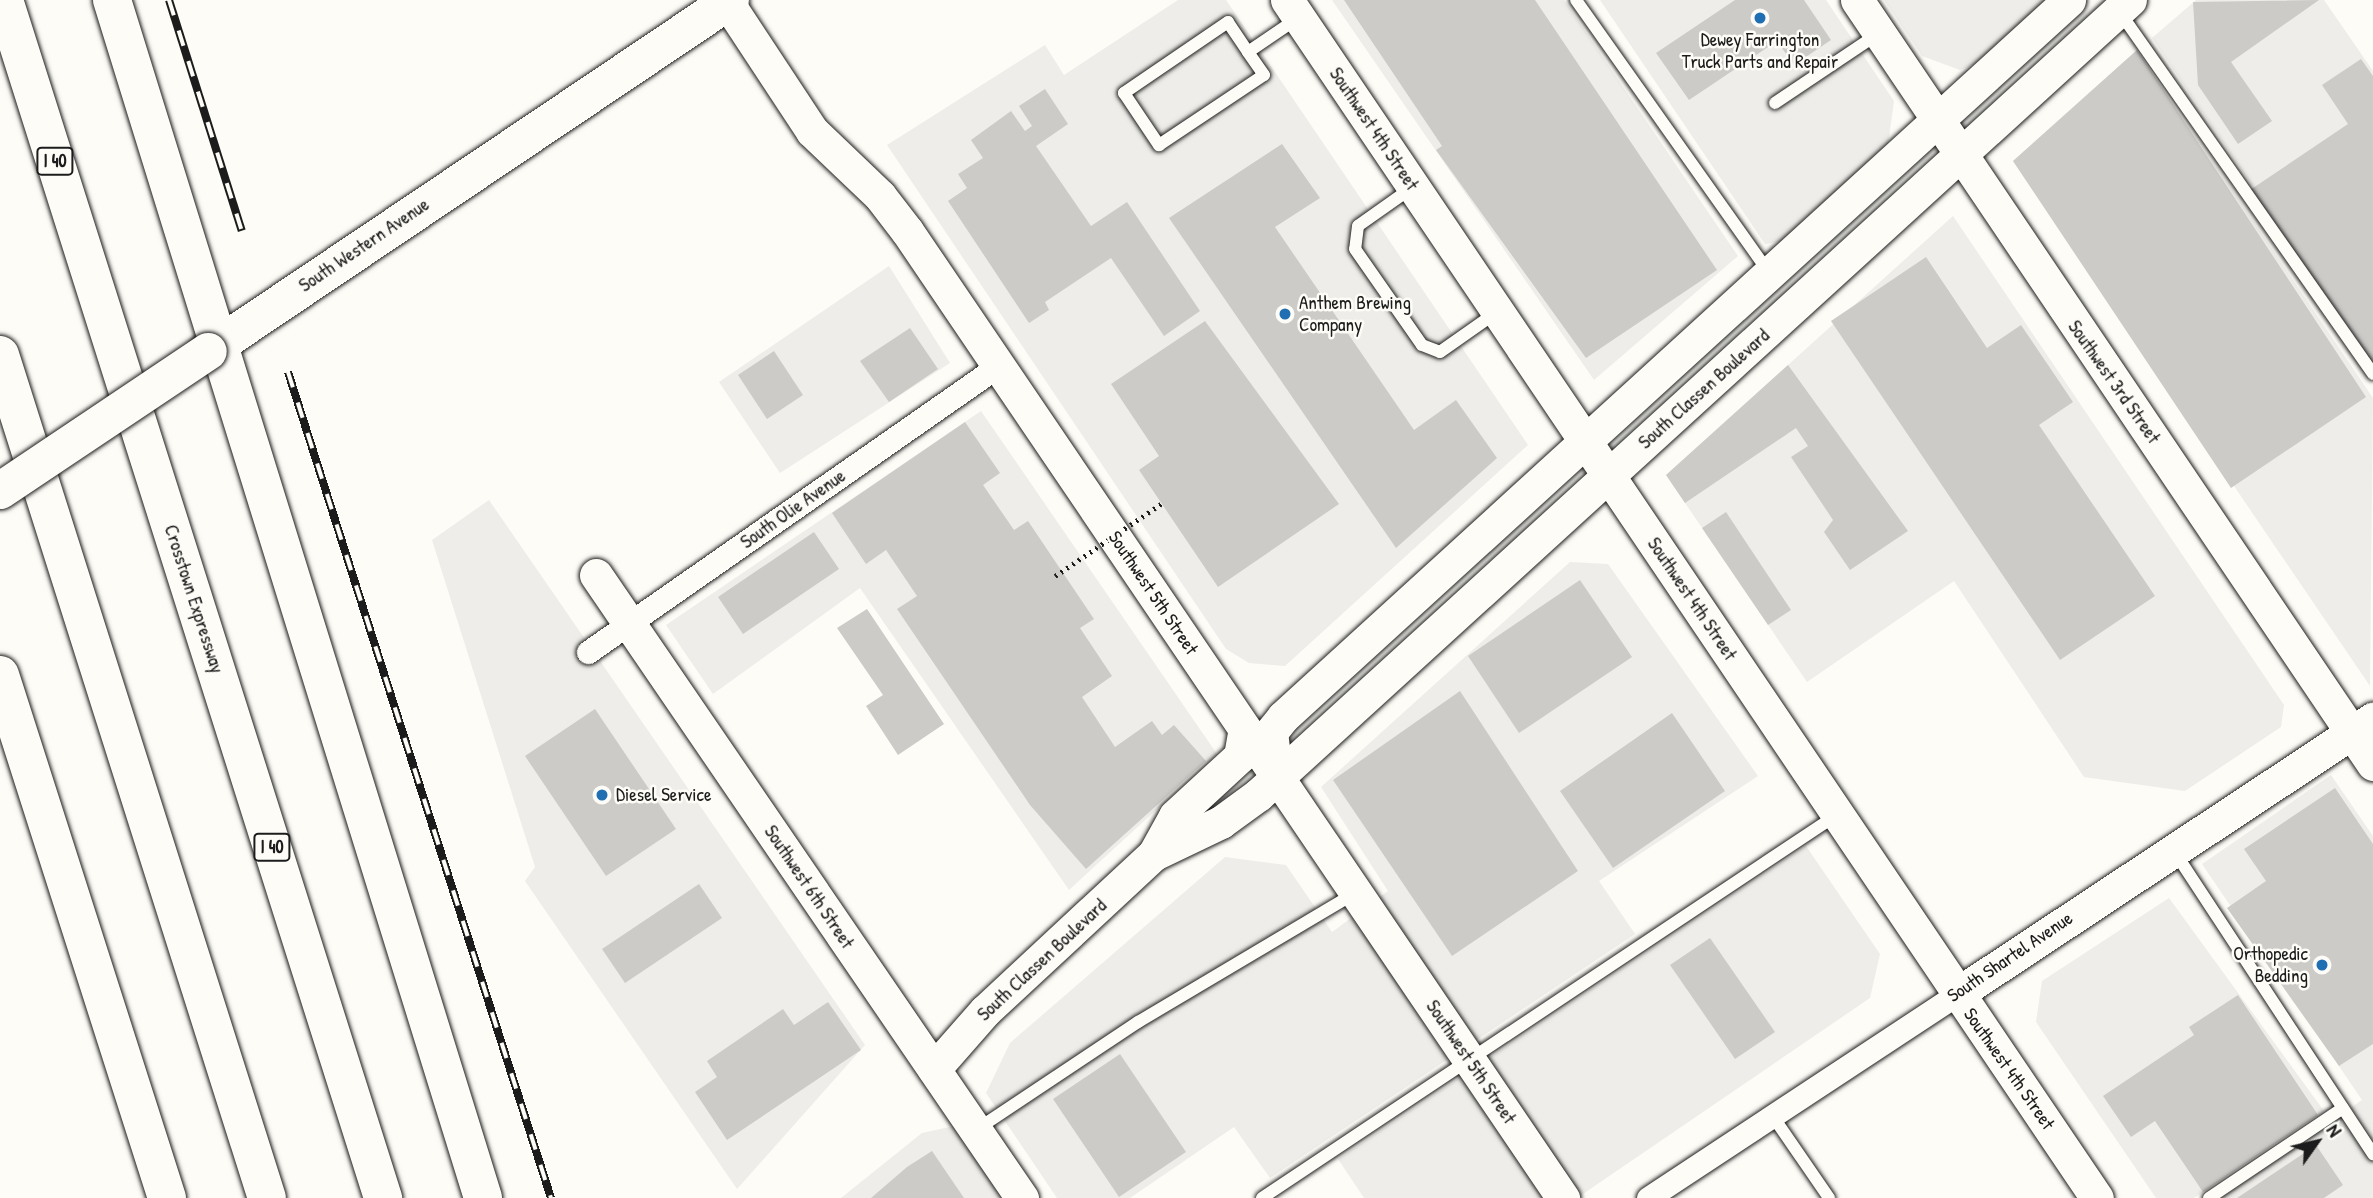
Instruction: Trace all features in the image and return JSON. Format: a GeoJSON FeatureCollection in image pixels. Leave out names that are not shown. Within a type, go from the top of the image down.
{"type":"FeatureCollection","features":[{"type":"Feature","properties":{"kind":"highway","name":"Crosstown Expressway"},"geometry":{"type":"LineString","coordinates":[[4,0],[383,1198]]}},
{"type":"Feature","properties":{"kind":"highway"},"geometry":{"type":"LineString","coordinates":[[112,0],[214,347],[483,1198]]}},
{"type":"Feature","properties":{"kind":"highway"},"geometry":{"type":"LineString","coordinates":[[0,355],[267,1198]]}},
{"type":"Feature","properties":{"kind":"highway"},"geometry":{"type":"LineString","coordinates":[[0,675],[167,1198]]}},
{"type":"Feature","properties":{"kind":"main road","name":"South Western Avenue"},"geometry":{"type":"LineString","coordinates":[[0,490],[728,1]]}},
{"type":"Feature","properties":{"kind":"street","name":"Southwest 3rd Street"},"geometry":{"type":"LineString","coordinates":[[1857,0],[1960,155],[2362,725],[2373,764]]}},
{"type":"Feature","properties":{"kind":"street"},"geometry":{"type":"LineString","coordinates":[[1278,778],[1271,732],[1283,717],[2069,0]]}},
{"type":"Feature","properties":{"kind":"street","name":"Southwest 5th Street"},"geometry":{"type":"LineString","coordinates":[[728,1],[784,93],[812,131],[880,195],[1563,1198]]}},
{"type":"Feature","properties":{"kind":"street","name":"South Classen Boulevard"},"geometry":{"type":"LineString","coordinates":[[934,1069],[985,1011],[1154,854],[1233,814],[1278,778],[2124,5]]}},
{"type":"Feature","properties":{"kind":"street","name":"Southwest 4th Street"},"geometry":{"type":"LineString","coordinates":[[1293,9],[2097,1198]]}},
{"type":"Feature","properties":{"kind":"street","name":"South Olie Avenue"},"geometry":{"type":"LineString","coordinates":[[588,652],[998,366]]}},
{"type":"Feature","properties":{"kind":"street","name":"Southwest 6th Street"},"geometry":{"type":"LineString","coordinates":[[596,575],[1022,1198]]}},
{"type":"Feature","properties":{"kind":"street","name":"South Shartel Avenue"},"geometry":{"type":"LineString","coordinates":[[1648,1198],[2172,848],[2362,725]]}},
{"type":"Feature","properties":{"kind":"street","name":"South Classen Boulevard"},"geometry":{"type":"LineString","coordinates":[[1154,854],[1175,816],[1240,756],[1245,729]]}},
{"type":"Feature","properties":{"kind":"lane"},"geometry":{"type":"LineString","coordinates":[[1576,0],[1769,273]]}},
{"type":"Feature","properties":{"kind":"lane"},"geometry":{"type":"LineString","coordinates":[[2124,5],[2373,374]]}},
{"type":"Feature","properties":{"kind":"lane"},"geometry":{"type":"LineString","coordinates":[[1248,52],[1293,9]]}},
{"type":"Feature","properties":{"kind":"lane"},"geometry":{"type":"LineString","coordinates":[[1228,22],[1248,52],[1264,75],[1159,145],[1124,93],[1228,22]]}},
{"type":"Feature","properties":{"kind":"lane"},"geometry":{"type":"LineString","coordinates":[[1775,103],[1879,33]]}},
{"type":"Feature","properties":{"kind":"lane"},"geometry":{"type":"LineString","coordinates":[[1413,187],[1358,226],[1355,249],[1422,345],[1440,352],[1497,312]]}},
{"type":"Feature","properties":{"kind":"lane"},"geometry":{"type":"LineString","coordinates":[[1262,1198],[1468,1058],[1838,814]]}},
{"type":"Feature","properties":{"kind":"lane"},"geometry":{"type":"LineString","coordinates":[[2172,848],[2373,1154]]}},
{"type":"Feature","properties":{"kind":"lane"},"geometry":{"type":"LineString","coordinates":[[975,1130],[1138,1022],[1356,892]]}},
{"type":"Feature","properties":{"kind":"lane"},"geometry":{"type":"LineString","coordinates":[[2209,1198],[2343,1108]]}},
{"type":"Feature","properties":{"kind":"lane"},"geometry":{"type":"LineString","coordinates":[[1772,1115],[1829,1198]]}},
{"type":"Feature","properties":{"kind":"path"},"geometry":{"type":"LineString","coordinates":[[1055,576],[1164,502]]}},
{"type":"Feature","properties":{"kind":"shaded area"},"geometry":{"type":"Polygon","coordinates":[[[1178,0],[1226,0],[1528,445],[1285,666],[1249,663],[1226,649],[887,145],[1045,45],[1064,75],[1178,0]]]}},
{"type":"Feature","properties":{"kind":"shaded area"},"geometry":{"type":"Polygon","coordinates":[[[1332,0],[1564,0],[1738,256],[1594,380],[1332,0]]]}},
{"type":"Feature","properties":{"kind":"shaded area"},"geometry":{"type":"Polygon","coordinates":[[[1600,0],[1826,0],[1894,101],[1888,145],[1785,241],[1765,244],[1600,0]]]}},
{"type":"Feature","properties":{"kind":"shaded area"},"geometry":{"type":"Polygon","coordinates":[[[1884,0],[2049,0],[1982,61],[1960,70],[1922,56],[1884,0]]]}},
{"type":"Feature","properties":{"kind":"shaded area"},"geometry":{"type":"Polygon","coordinates":[[[2196,0],[2324,0],[2373,71],[2373,363],[2152,38],[2196,0]]]}},
{"type":"Feature","properties":{"kind":"shaded area"},"geometry":{"type":"Polygon","coordinates":[[[2137,50],[2373,398],[2370,686],[2013,161],[2137,50]]]}},
{"type":"Feature","properties":{"kind":"shaded area"},"geometry":{"type":"Polygon","coordinates":[[[1953,216],[2284,705],[2281,727],[2185,791],[2084,777],[1954,581],[1807,682],[1666,475],[1953,216]]]}},
{"type":"Feature","properties":{"kind":"shaded area"},"geometry":{"type":"Polygon","coordinates":[[[889,266],[950,363],[780,473],[719,382],[889,266]]]}},
{"type":"Feature","properties":{"kind":"shaded area"},"geometry":{"type":"Polygon","coordinates":[[[981,411],[1217,754],[1069,890],[860,588],[713,694],[666,625],[981,411]]]}},
{"type":"Feature","properties":{"kind":"shaded area"},"geometry":{"type":"Polygon","coordinates":[[[489,500],[865,1045],[737,1189],[525,881],[535,867],[432,540],[489,500]]]}},
{"type":"Feature","properties":{"kind":"shaded area"},"geometry":{"type":"Polygon","coordinates":[[[1570,562],[1608,564],[1758,776],[1599,881],[1635,934],[1270,1178],[1234,1127],[1130,1198],[1057,1198],[986,1093],[1010,1043],[1225,857],[1286,865],[1332,932],[1388,891],[1321,787],[1570,562]]]}},
{"type":"Feature","properties":{"kind":"shaded area","name":"Orthopedic Bedding"},"geometry":{"type":"Polygon","coordinates":[[[2331,775],[2373,836],[2373,1198],[2221,1198],[2362,1100],[2202,864],[2331,775]]]}},
{"type":"Feature","properties":{"kind":"shaded area"},"geometry":{"type":"Polygon","coordinates":[[[1806,846],[1880,954],[1870,998],[1577,1198],[1364,1198],[1338,1159],[1806,846]]]}},
{"type":"Feature","properties":{"kind":"shaded area"},"geometry":{"type":"Polygon","coordinates":[[[2169,898],[2324,1111],[2194,1198],[2156,1198],[2036,1022],[2042,981],[2169,898]]]}},
{"type":"Feature","properties":{"kind":"shaded area"},"geometry":{"type":"Polygon","coordinates":[[[954,1126],[1003,1198],[841,1198],[922,1133],[954,1126]]]}},
{"type":"Feature","properties":{"kind":"building"},"geometry":{"type":"Polygon","coordinates":[[[1344,0],[1535,0],[1717,270],[1586,358],[1436,150],[1442,146],[1344,0]]]}},
{"type":"Feature","properties":{"kind":"building"},"geometry":{"type":"Polygon","coordinates":[[[1735,0],[1804,0],[1831,40],[1794,65],[1777,41],[1689,100],[1656,53],[1735,0]]]}},
{"type":"Feature","properties":{"kind":"building"},"geometry":{"type":"Polygon","coordinates":[[[2319,0],[2231,62],[2272,121],[2238,144],[2198,85],[2193,2],[2319,0]]]}},
{"type":"Feature","properties":{"kind":"building"},"geometry":{"type":"Polygon","coordinates":[[[2137,50],[2366,397],[2231,488],[2013,161],[2137,50]]]}},
{"type":"Feature","properties":{"kind":"building"},"geometry":{"type":"Polygon","coordinates":[[[2361,59],[2373,76],[2373,368],[2250,190],[2348,124],[2322,85],[2361,59]]]}},
{"type":"Feature","properties":{"kind":"building"},"geometry":{"type":"Polygon","coordinates":[[[1045,89],[1068,124],[1036,146],[1091,226],[1127,202],[1200,311],[1164,336],[1111,258],[1045,302],[1049,310],[1029,323],[948,201],[967,188],[958,174],[983,158],[971,140],[1011,111],[1025,131],[1032,126],[1019,106],[1045,89]]]}},
{"type":"Feature","properties":{"kind":"building","name":"Anthem Brewing Company"},"geometry":{"type":"Polygon","coordinates":[[[1282,144],[1320,198],[1275,227],[1414,430],[1456,400],[1497,458],[1396,548],[1169,218],[1282,144]]]}},
{"type":"Feature","properties":{"kind":"building"},"geometry":{"type":"Polygon","coordinates":[[[1926,257],[1987,348],[2021,325],[2073,402],[2039,425],[2155,596],[2060,660],[1831,321],[1926,257]]]}},
{"type":"Feature","properties":{"kind":"building"},"geometry":{"type":"Polygon","coordinates":[[[1205,321],[1339,504],[1218,587],[1139,470],[1159,456],[1111,384],[1205,321]]]}},
{"type":"Feature","properties":{"kind":"building"},"geometry":{"type":"Polygon","coordinates":[[[910,328],[938,369],[889,402],[860,361],[910,328]]]}},
{"type":"Feature","properties":{"kind":"building"},"geometry":{"type":"Polygon","coordinates":[[[774,351],[803,395],[767,419],[738,375],[774,351]]]}},
{"type":"Feature","properties":{"kind":"building"},"geometry":{"type":"Polygon","coordinates":[[[1788,365],[1908,531],[1850,570],[1824,532],[1833,520],[1791,457],[1808,446],[1796,428],[1685,503],[1666,475],[1788,365]]]}},
{"type":"Feature","properties":{"kind":"building"},"geometry":{"type":"Polygon","coordinates":[[[965,422],[1000,473],[983,485],[1014,530],[1028,521],[1094,619],[1080,628],[1112,676],[1082,697],[1115,747],[1152,721],[1162,735],[1174,725],[1206,761],[1086,869],[1030,805],[897,609],[917,596],[886,550],[866,564],[832,513],[965,422]]]}},
{"type":"Feature","properties":{"kind":"building"},"geometry":{"type":"Polygon","coordinates":[[[1726,512],[1791,610],[1768,625],[1702,528],[1726,512]]]}},
{"type":"Feature","properties":{"kind":"building"},"geometry":{"type":"Polygon","coordinates":[[[814,532],[839,569],[743,634],[718,597],[814,532]]]}},
{"type":"Feature","properties":{"kind":"building"},"geometry":{"type":"Polygon","coordinates":[[[1580,580],[1632,657],[1519,733],[1468,656],[1580,580]]]}},
{"type":"Feature","properties":{"kind":"building"},"geometry":{"type":"Polygon","coordinates":[[[867,609],[944,724],[898,755],[866,706],[883,695],[837,628],[867,609]]]}},
{"type":"Feature","properties":{"kind":"building"},"geometry":{"type":"Polygon","coordinates":[[[1460,691],[1578,871],[1452,956],[1333,780],[1460,691]]]}},
{"type":"Feature","properties":{"kind":"building"},"geometry":{"type":"Polygon","coordinates":[[[595,709],[676,829],[606,876],[525,756],[595,709]]]}},
{"type":"Feature","properties":{"kind":"building"},"geometry":{"type":"Polygon","coordinates":[[[1672,713],[1725,791],[1613,868],[1560,791],[1672,713]]]}},
{"type":"Feature","properties":{"kind":"building","name":"Orthopedic Bedding"},"geometry":{"type":"Polygon","coordinates":[[[2335,788],[2373,844],[2373,1044],[2339,1066],[2227,908],[2266,881],[2244,849],[2335,788]]]}},
{"type":"Feature","properties":{"kind":"building"},"geometry":{"type":"Polygon","coordinates":[[[699,884],[722,918],[625,983],[602,949],[699,884]]]}},
{"type":"Feature","properties":{"kind":"building"},"geometry":{"type":"Polygon","coordinates":[[[1710,938],[1775,1032],[1735,1059],[1670,965],[1710,938]]]}},
{"type":"Feature","properties":{"kind":"building"},"geometry":{"type":"Polygon","coordinates":[[[2238,995],[2318,1115],[2203,1192],[2155,1121],[2131,1137],[2103,1096],[2194,1035],[2189,1027],[2238,995]]]}},
{"type":"Feature","properties":{"kind":"building"},"geometry":{"type":"Polygon","coordinates":[[[828,1002],[861,1050],[727,1140],[695,1092],[717,1077],[707,1061],[783,1009],[794,1025],[828,1002]]]}},
{"type":"Feature","properties":{"kind":"building"},"geometry":{"type":"Polygon","coordinates":[[[1120,1054],[1186,1152],[1119,1197],[1053,1099],[1120,1054]]]}},
{"type":"Feature","properties":{"kind":"building"},"geometry":{"type":"Polygon","coordinates":[[[2316,1145],[2343,1185],[2324,1198],[2237,1198],[2316,1145]]]}},
{"type":"Feature","properties":{"kind":"building"},"geometry":{"type":"Polygon","coordinates":[[[932,1151],[964,1198],[871,1198],[907,1167],[932,1151]]]}},
{"type":"Feature","properties":{"kind":"railway"},"geometry":{"type":"LineString","coordinates":[[169,0],[242,231]]}},
{"type":"Feature","properties":{"kind":"railway"},"geometry":{"type":"LineString","coordinates":[[288,372],[551,1198]]}},
{"type":"Feature","properties":{"kind":"place","name":"Dewey Farrington Truck Parts and Repair"},"geometry":{"type":"Point","coordinates":[1760,18]}},
{"type":"Feature","properties":{"kind":"place","name":"Anthem Brewing Company"},"geometry":{"type":"Point","coordinates":[1285,314]}},
{"type":"Feature","properties":{"kind":"place","name":"Diesel Service"},"geometry":{"type":"Point","coordinates":[602,795]}},
{"type":"Feature","properties":{"kind":"place","name":"Orthopedic Bedding"},"geometry":{"type":"Point","coordinates":[2322,965]}}]}
